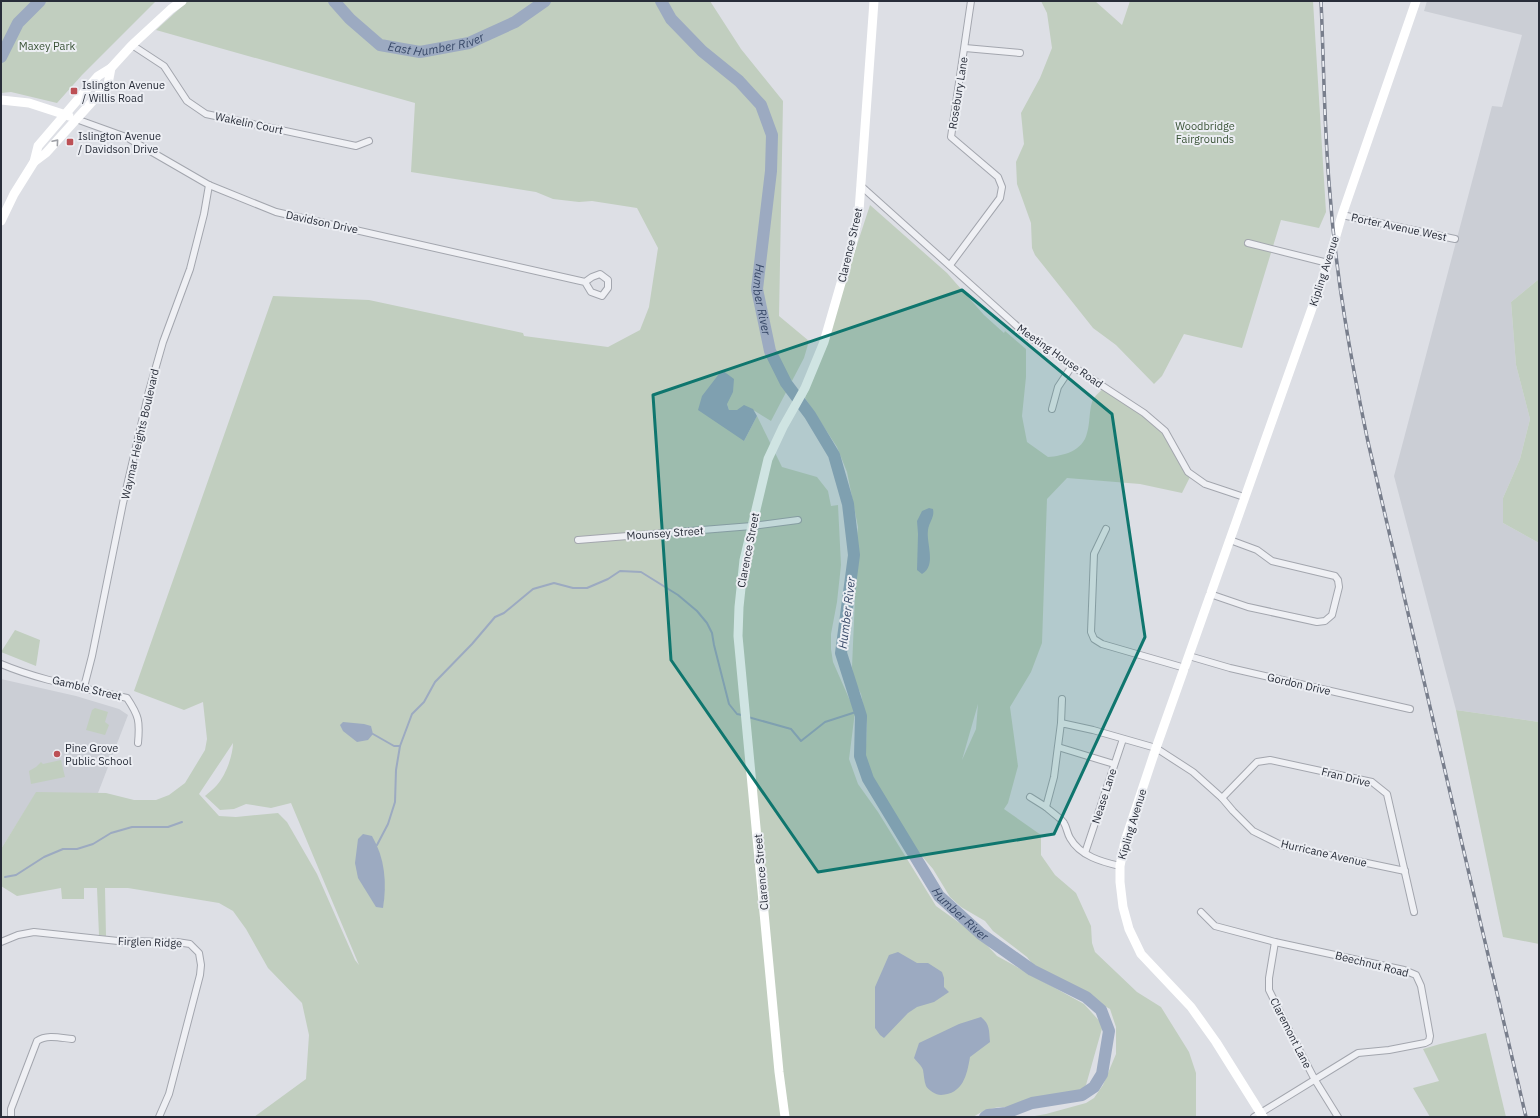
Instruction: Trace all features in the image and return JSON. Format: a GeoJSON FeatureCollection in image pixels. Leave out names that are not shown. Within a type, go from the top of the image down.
{"type":"FeatureCollection","features":[{"type":"Feature","properties":{"kind":"street"},"geometry":{"type":"LineString","coordinates":[[1,221],[14,194],[34,162],[38,146],[98,76],[111,68],[132,45],[171,9],[182,1]]}},
{"type":"Feature","properties":{"kind":"street","name":"Clarence Street"},"geometry":{"type":"LineString","coordinates":[[785,1117],[779,1072],[738,636],[739,607],[744,560],[768,459],[805,388],[824,342],[849,256],[859,211],[874,1]]}},
{"type":"Feature","properties":{"kind":"street","name":"Rosebury Lane"},"geometry":{"type":"LineString","coordinates":[[950,265],[1000,198],[1002,187],[998,177],[951,137],[971,1]]}},
{"type":"Feature","properties":{"kind":"street","name":"Kipling Avenue"},"geometry":{"type":"LineString","coordinates":[[1259,1116],[1216,1042],[1191,1007],[1141,954],[1129,929],[1123,907],[1120,866],[1125,842],[1156,748],[1328,263],[1342,215],[1416,1]]}},
{"type":"Feature","properties":{"kind":"street","name":"Wakelin Court"},"geometry":{"type":"LineString","coordinates":[[132,45],[164,66],[187,101],[206,114],[356,146],[369,140]]}},
{"type":"Feature","properties":{"kind":"street"},"geometry":{"type":"LineString","coordinates":[[965,48],[1020,53]]}},
{"type":"Feature","properties":{"kind":"street"},"geometry":{"type":"LineString","coordinates":[[34,162],[46,153],[108,84],[111,68]]}},
{"type":"Feature","properties":{"kind":"street"},"geometry":{"type":"LineString","coordinates":[[1,100],[29,104],[76,119]]}},
{"type":"Feature","properties":{"kind":"street","name":"Davidson Drive"},"geometry":{"type":"LineString","coordinates":[[76,119],[126,137],[209,185],[276,212],[585,282]]}},
{"type":"Feature","properties":{"kind":"street","name":"Waymar Heights Boulevard"},"geometry":{"type":"LineString","coordinates":[[84,687],[92,656],[123,503],[151,384],[169,323],[180,299],[190,269],[204,214],[209,185]]}},
{"type":"Feature","properties":{"kind":"street","name":"Meeting House Road"},"geometry":{"type":"LineString","coordinates":[[861,186],[1028,336],[1144,413],[1165,431],[1188,472],[1205,484],[1244,497]]}},
{"type":"Feature","properties":{"kind":"street","name":"Porter Avenue West"},"geometry":{"type":"LineString","coordinates":[[1342,215],[1455,239]]}},
{"type":"Feature","properties":{"kind":"street"},"geometry":{"type":"LineString","coordinates":[[1248,243],[1328,263]]}},
{"type":"Feature","properties":{"kind":"street"},"geometry":{"type":"LineString","coordinates":[[1052,409],[1058,387],[1072,366]]}},
{"type":"Feature","properties":{"kind":"street","name":"Mounsey Street"},"geometry":{"type":"LineString","coordinates":[[578,540],[752,526],[798,520]]}},
{"type":"Feature","properties":{"kind":"street"},"geometry":{"type":"LineString","coordinates":[[1106,529],[1094,554],[1091,632],[1094,639],[1102,644],[1185,668]]}},
{"type":"Feature","properties":{"kind":"street"},"geometry":{"type":"LineString","coordinates":[[1210,594],[1248,607],[1317,622],[1325,621],[1332,615],[1339,587],[1338,580],[1335,576],[1273,561],[1257,550],[1230,540]]}},
{"type":"Feature","properties":{"kind":"street","name":"Gordon Drive"},"geometry":{"type":"LineString","coordinates":[[1189,656],[1230,668],[1410,709]]}},
{"type":"Feature","properties":{"kind":"street","name":"Gamble Street"},"geometry":{"type":"LineString","coordinates":[[1,664],[18,671],[127,698],[136,713],[139,726],[138,743]]}},
{"type":"Feature","properties":{"kind":"street"},"geometry":{"type":"LineString","coordinates":[[1046,807],[1054,777],[1062,699]]}},
{"type":"Feature","properties":{"kind":"street","name":"Hurricane Avenue"},"geometry":{"type":"LineString","coordinates":[[1060,723],[1156,748],[1193,772],[1222,798],[1253,831],[1281,845],[1405,871]]}},
{"type":"Feature","properties":{"kind":"street","name":"Nease Lane"},"geometry":{"type":"LineString","coordinates":[[1085,852],[1123,739]]}},
{"type":"Feature","properties":{"kind":"street"},"geometry":{"type":"LineString","coordinates":[[1058,747],[1114,764]]}},
{"type":"Feature","properties":{"kind":"street","name":"Fran Drive"},"geometry":{"type":"LineString","coordinates":[[1222,798],[1257,762],[1270,760],[1372,782],[1387,794],[1414,912]]}},
{"type":"Feature","properties":{"kind":"street"},"geometry":{"type":"LineString","coordinates":[[1030,797],[1046,807],[1064,822],[1070,838],[1092,858],[1101,862],[1120,866]]}},
{"type":"Feature","properties":{"kind":"street","name":"Beechnut Road"},"geometry":{"type":"LineString","coordinates":[[1201,912],[1215,926],[1275,942],[1404,970],[1416,975],[1421,986],[1430,1036],[1429,1041],[1388,1050],[1358,1053],[1259,1116]]}},
{"type":"Feature","properties":{"kind":"street","name":"Firglen Ridge"},"geometry":{"type":"LineString","coordinates":[[1,942],[28,933],[43,932],[118,941],[177,942],[190,944],[199,953],[201,965],[200,975],[168,1094],[159,1117]]}},
{"type":"Feature","properties":{"kind":"street","name":"Claremont Lane"},"geometry":{"type":"LineString","coordinates":[[1275,942],[1268,978],[1269,990],[1315,1080],[1338,1117]]}},
{"type":"Feature","properties":{"kind":"street"},"geometry":{"type":"LineString","coordinates":[[11,1117],[11,1109],[37,1041],[41,1038],[47,1037],[72,1039]]}},
{"type":"Feature","properties":{"kind":"highlighted area"},"geometry":{"type":"Polygon","coordinates":[[[962,290],[1112,414],[1145,637],[1054,834],[818,872],[671,660],[653,395],[962,290]]]}},
{"type":"Feature","properties":{"kind":"shaded area"},"geometry":{"type":"Polygon","coordinates":[[[1427,1],[1539,1],[1539,279],[1511,302],[1516,365],[1530,419],[1520,459],[1503,498],[1503,523],[1539,543],[1539,722],[1456,710],[1394,476],[1492,106],[1502,107],[1522,35],[1424,11],[1427,1]]]}},
{"type":"Feature","properties":{"kind":"shaded area","name":"Pine Grove Public School"},"geometry":{"type":"Polygon","coordinates":[[[1,679],[76,696],[119,709],[128,715],[98,793],[36,793],[1,849],[1,679]]]}},
{"type":"Feature","properties":{"kind":"green space","name":"Maxey Park"},"geometry":{"type":"Polygon","coordinates":[[[1,1],[156,1],[82,75],[57,103],[11,92],[1,93],[1,1]]]}},
{"type":"Feature","properties":{"kind":"green space"},"geometry":{"type":"Polygon","coordinates":[[[188,1],[710,1],[741,49],[783,101],[779,316],[809,341],[804,358],[771,421],[750,408],[737,411],[729,410],[727,404],[714,384],[744,441],[757,416],[782,467],[817,477],[828,491],[831,506],[838,505],[841,565],[837,602],[831,634],[831,649],[833,662],[855,712],[849,759],[858,784],[878,812],[936,906],[979,937],[997,956],[1084,1004],[1103,1025],[1086,1085],[1076,1096],[1019,1107],[999,1107],[985,1110],[973,1117],[254,1117],[306,1079],[309,1035],[302,1003],[268,968],[246,929],[233,911],[219,903],[128,888],[105,888],[106,936],[99,935],[97,888],[84,888],[84,899],[62,899],[61,888],[17,896],[1,886],[1,849],[36,792],[106,793],[134,800],[156,800],[169,795],[185,783],[205,750],[207,739],[203,702],[184,710],[134,691],[273,296],[369,300],[523,333],[524,336],[608,347],[640,330],[649,307],[658,248],[637,208],[592,201],[579,202],[553,199],[536,192],[411,172],[415,103],[156,30],[188,1]],[[233,743],[199,794],[219,816],[236,817],[278,813],[287,822],[317,874],[355,960],[359,965],[291,803],[271,808],[246,804],[234,809],[220,810],[205,796],[216,786],[223,776],[232,753],[233,743]]]}},
{"type":"Feature","properties":{"kind":"green space","name":"Woodbridge Fairgrounds"},"geometry":{"type":"Polygon","coordinates":[[[1041,1],[1095,1],[1122,25],[1130,1],[1313,1],[1326,212],[1319,228],[1281,220],[1242,348],[1184,334],[1162,376],[1154,384],[1116,345],[1093,328],[1035,255],[1032,248],[1031,223],[1017,184],[1016,162],[1024,144],[1021,113],[1040,78],[1052,48],[1047,13],[1041,1]]]}},
{"type":"Feature","properties":{"kind":"green space"},"geometry":{"type":"Polygon","coordinates":[[[870,205],[947,273],[984,315],[1004,333],[1005,331],[1026,349],[1026,377],[1022,416],[1027,442],[1048,457],[1066,454],[1077,448],[1085,439],[1087,433],[1093,400],[1096,395],[1106,386],[1161,426],[1191,475],[1182,493],[1140,484],[1067,478],[1047,499],[1042,643],[1031,672],[1010,707],[1018,766],[1008,803],[1004,809],[1041,835],[1041,855],[1055,875],[1076,893],[1091,926],[1092,943],[1095,952],[1137,992],[1161,1007],[1189,1052],[1196,1073],[1196,1117],[1029,1117],[1086,1103],[1094,1098],[1103,1085],[1116,1054],[1116,1027],[1110,1009],[1034,966],[1027,957],[993,931],[985,921],[961,907],[950,897],[933,869],[915,848],[902,829],[865,769],[867,724],[861,694],[854,680],[852,667],[855,597],[853,578],[858,527],[847,472],[837,447],[805,398],[826,344],[870,205]],[[978,704],[962,760],[976,729],[978,704]]]}},
{"type":"Feature","properties":{"kind":"green space"},"geometry":{"type":"Polygon","coordinates":[[[1539,279],[1539,543],[1503,523],[1503,498],[1520,459],[1530,419],[1516,365],[1511,302],[1539,279]]]}},
{"type":"Feature","properties":{"kind":"green space"},"geometry":{"type":"Polygon","coordinates":[[[15,630],[40,640],[36,666],[1,652],[15,630]]]}},
{"type":"Feature","properties":{"kind":"green space"},"geometry":{"type":"Polygon","coordinates":[[[95,708],[108,712],[105,722],[109,725],[105,735],[86,730],[92,710],[95,708]]]}},
{"type":"Feature","properties":{"kind":"green space"},"geometry":{"type":"Polygon","coordinates":[[[1456,710],[1539,722],[1539,944],[1503,937],[1456,710]]]}},
{"type":"Feature","properties":{"kind":"green space"},"geometry":{"type":"Polygon","coordinates":[[[61,760],[65,777],[31,784],[29,771],[41,762],[43,764],[61,760]]]}},
{"type":"Feature","properties":{"kind":"green space"},"geometry":{"type":"Polygon","coordinates":[[[1486,1033],[1506,1117],[1430,1117],[1413,1088],[1439,1081],[1423,1049],[1486,1033]]]}},
{"type":"Feature","properties":{"kind":"water"},"geometry":{"type":"Polygon","coordinates":[[[722,370],[734,379],[733,392],[727,404],[729,410],[737,410],[744,405],[753,409],[757,416],[744,441],[698,410],[702,396],[722,370]]]}},
{"type":"Feature","properties":{"kind":"water"},"geometry":{"type":"Polygon","coordinates":[[[929,508],[933,509],[933,517],[929,524],[928,530],[930,560],[929,566],[922,574],[917,570],[917,521],[922,511],[929,508]]]}},
{"type":"Feature","properties":{"kind":"water"},"geometry":{"type":"Polygon","coordinates":[[[343,722],[371,726],[373,734],[368,740],[357,742],[343,731],[340,725],[343,722]]]}},
{"type":"Feature","properties":{"kind":"water"},"geometry":{"type":"Polygon","coordinates":[[[363,834],[372,836],[380,853],[385,880],[383,908],[376,907],[358,878],[355,863],[358,839],[363,834]]]}},
{"type":"Feature","properties":{"kind":"water"},"geometry":{"type":"Polygon","coordinates":[[[898,952],[917,963],[928,963],[942,972],[944,987],[949,992],[934,1002],[917,1007],[908,1013],[884,1038],[875,1028],[875,987],[889,955],[898,952]]]}},
{"type":"Feature","properties":{"kind":"water"},"geometry":{"type":"Polygon","coordinates":[[[981,1017],[988,1025],[990,1042],[970,1057],[965,1077],[959,1087],[948,1094],[939,1095],[932,1092],[926,1086],[922,1068],[914,1058],[919,1043],[959,1024],[981,1017]]]}},
{"type":"Feature","properties":{"kind":"waterway","name":"East Humber River"},"geometry":{"type":"LineString","coordinates":[[1,57],[18,23],[40,1]]}},
{"type":"Feature","properties":{"kind":"waterway","name":"East Humber River"},"geometry":{"type":"LineString","coordinates":[[334,1],[350,19],[380,45],[420,52],[469,43],[515,22],[545,1]]}},
{"type":"Feature","properties":{"kind":"waterway","name":"Humber River"},"geometry":{"type":"LineString","coordinates":[[661,1],[671,19],[702,51],[739,81],[761,105],[772,135],[771,171],[757,289],[770,351],[786,383],[810,415],[834,455],[848,504],[854,555],[841,653],[861,716],[860,756],[868,779],[939,896],[981,934],[1032,970],[1086,997],[1101,1010],[1109,1031],[1102,1074],[1094,1087],[1082,1095],[1032,1103],[1006,1113],[988,1115],[985,1117]]}},
{"type":"Feature","properties":{"kind":"waterway"},"geometry":{"type":"LineString","coordinates":[[377,845],[388,824],[395,802],[396,770],[400,746],[412,714],[424,702],[435,682],[472,644],[495,617],[504,613],[533,589],[554,583],[573,588],[587,588],[608,579],[620,571],[641,572],[678,595],[697,611],[707,623],[712,633],[729,704],[737,714],[742,715]]}},
{"type":"Feature","properties":{"kind":"waterway"},"geometry":{"type":"LineString","coordinates":[[748,717],[791,729],[801,741],[825,722],[859,711]]}},
{"type":"Feature","properties":{"kind":"waterway"},"geometry":{"type":"LineString","coordinates":[[373,734],[394,746],[400,746]]}},
{"type":"Feature","properties":{"kind":"waterway"},"geometry":{"type":"LineString","coordinates":[[5,877],[16,875],[44,857],[63,849],[77,849],[93,844],[111,833],[132,827],[168,827],[182,822]]}},
{"type":"Feature","properties":{"kind":"railway"},"geometry":{"type":"LineString","coordinates":[[1321,1],[1326,146],[1333,225],[1340,288],[1356,380],[1368,442],[1526,1117]]}},
{"type":"Feature","properties":{"kind":"place","name":"Islington Avenue / Willis Road"},"geometry":{"type":"Point","coordinates":[74,91]}},
{"type":"Feature","properties":{"kind":"place","name":"Islington Avenue / Davidson Drive"},"geometry":{"type":"Point","coordinates":[70,142]}},
{"type":"Feature","properties":{"kind":"place","name":"Pine Grove Public School"},"geometry":{"type":"Point","coordinates":[57,754]}}]}
